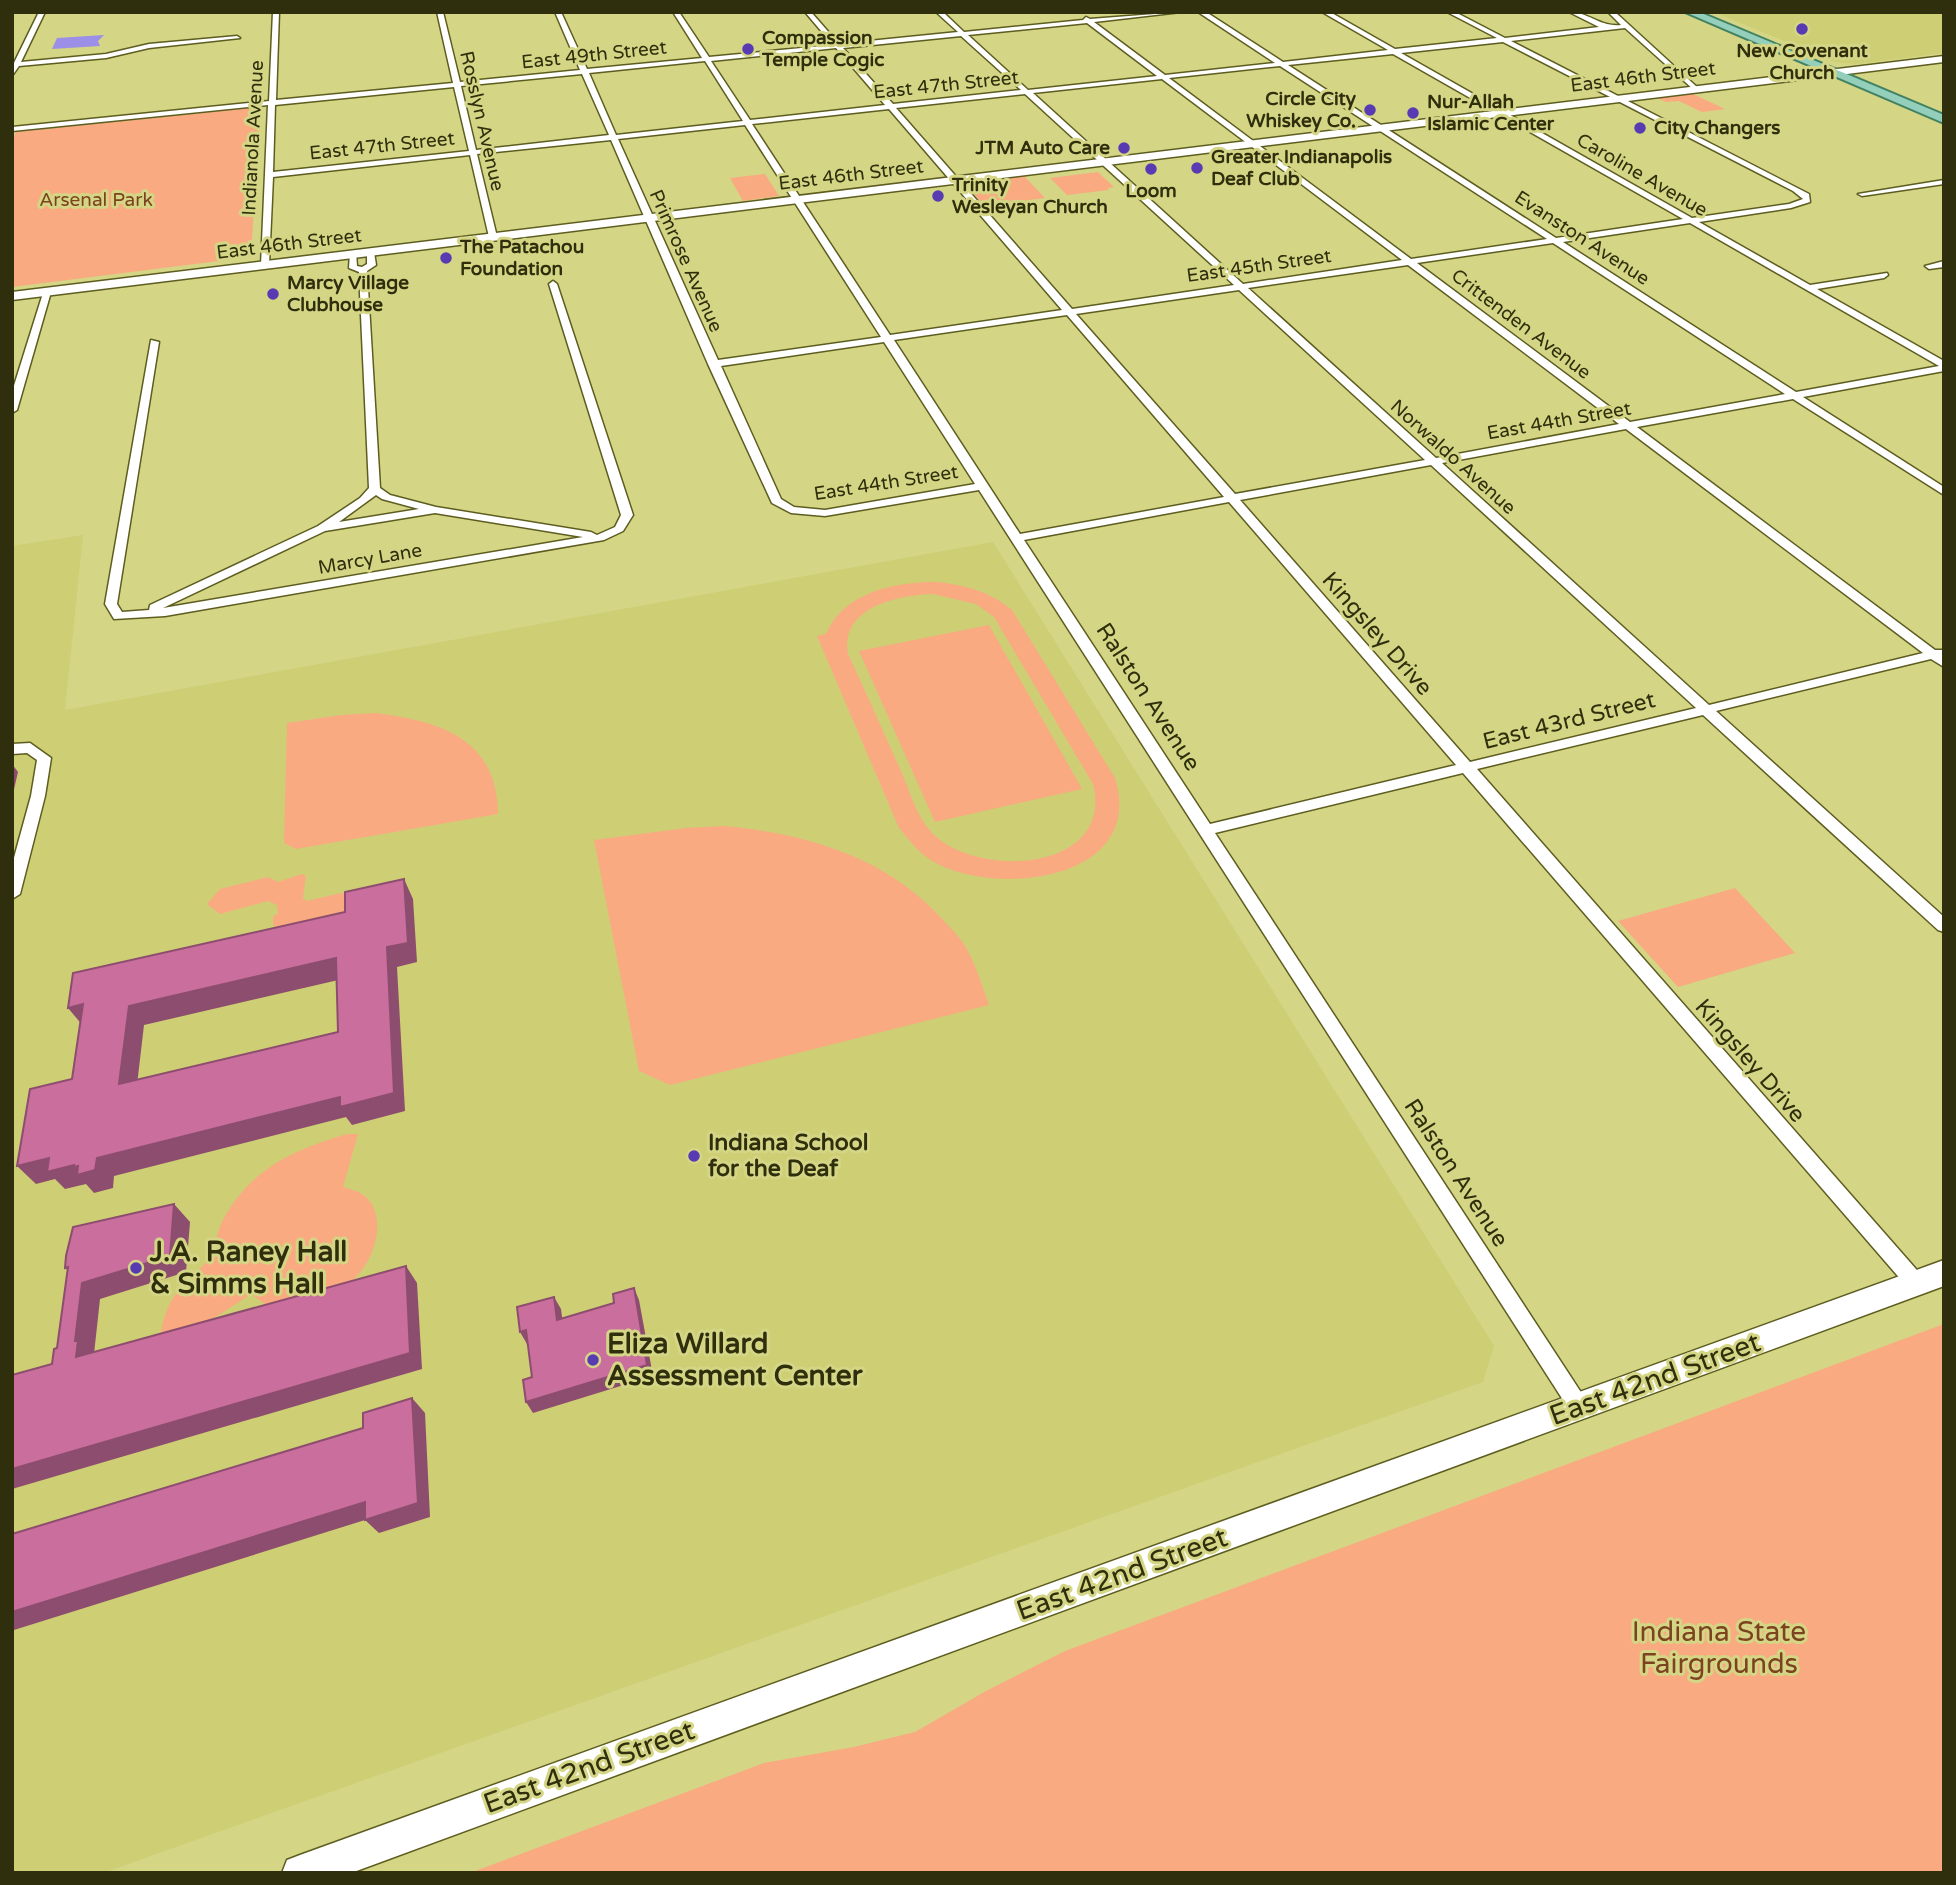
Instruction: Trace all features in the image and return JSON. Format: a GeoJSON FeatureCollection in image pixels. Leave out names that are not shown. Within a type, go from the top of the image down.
{"type":"FeatureCollection","features":[{"type":"Feature","properties":{"kind":"main road"},"geometry":{"type":"LineString","coordinates":[[1690,12],[1944,110]]}},
{"type":"Feature","properties":{"kind":"main road"},"geometry":{"type":"LineString","coordinates":[[1708,12],[1944,119]]}},
{"type":"Feature","properties":{"kind":"main road","name":"East 46th Street"},"geometry":{"type":"LineString","coordinates":[[12,296],[1944,57]]}},
{"type":"Feature","properties":{"kind":"main road","name":"East 42nd Street"},"geometry":{"type":"LineString","coordinates":[[300,1873],[1930,1278]]}},
{"type":"Feature","properties":{"kind":"street"},"geometry":{"type":"LineString","coordinates":[[12,74],[42,12]]}},
{"type":"Feature","properties":{"kind":"street","name":"Indianola Avenue"},"geometry":{"type":"LineString","coordinates":[[265,265],[276,12]]}},
{"type":"Feature","properties":{"kind":"street","name":"Rosslyn Avenue"},"geometry":{"type":"LineString","coordinates":[[440,12],[493,237]]}},
{"type":"Feature","properties":{"kind":"street","name":"Primrose Avenue"},"geometry":{"type":"LineString","coordinates":[[558,12],[774,498],[782,506],[796,511]]}},
{"type":"Feature","properties":{"kind":"street","name":"Ralston Avenue"},"geometry":{"type":"LineString","coordinates":[[676,12],[1579,1407]]}},
{"type":"Feature","properties":{"kind":"street","name":"Kingsley Drive"},"geometry":{"type":"LineString","coordinates":[[807,12],[1465,767],[1930,1278]]}},
{"type":"Feature","properties":{"kind":"street","name":"Norwaldo Avenue"},"geometry":{"type":"LineString","coordinates":[[939,12],[1944,926]]}},
{"type":"Feature","properties":{"kind":"street","name":"Crittenden Avenue"},"geometry":{"type":"LineString","coordinates":[[1077,12],[1940,657]]}},
{"type":"Feature","properties":{"kind":"street","name":"East 49th Street"},"geometry":{"type":"LineString","coordinates":[[12,129],[1178,12]]}},
{"type":"Feature","properties":{"kind":"street","name":"Evanston Avenue"},"geometry":{"type":"LineString","coordinates":[[1201,12],[1943,491]]}},
{"type":"Feature","properties":{"kind":"street","name":"Caroline Avenue"},"geometry":{"type":"LineString","coordinates":[[1325,12],[1944,366]]}},
{"type":"Feature","properties":{"kind":"street"},"geometry":{"type":"LineString","coordinates":[[1450,12],[1619,98]]}},
{"type":"Feature","properties":{"kind":"street"},"geometry":{"type":"LineString","coordinates":[[1572,12],[1649,47]]}},
{"type":"Feature","properties":{"kind":"street"},"geometry":{"type":"LineString","coordinates":[[1611,12],[1696,89]]}},
{"type":"Feature","properties":{"kind":"street","name":"East 47th Street"},"geometry":{"type":"LineString","coordinates":[[269,175],[1627,26]]}},
{"type":"Feature","properties":{"kind":"street"},"geometry":{"type":"LineString","coordinates":[[19,64],[106,56],[149,46],[237,38]]}},
{"type":"Feature","properties":{"kind":"street","name":"East 45th Street"},"geometry":{"type":"LineString","coordinates":[[713,364],[1690,219],[1796,206],[1807,199],[1796,189],[1619,98]]}},
{"type":"Feature","properties":{"kind":"street"},"geometry":{"type":"LineString","coordinates":[[1862,194],[1944,182]]}},
{"type":"Feature","properties":{"kind":"street"},"geometry":{"type":"LineString","coordinates":[[353,254],[353,268],[363,270],[372,265],[370,252]]}},
{"type":"Feature","properties":{"kind":"street"},"geometry":{"type":"LineString","coordinates":[[1929,266],[1944,264]]}},
{"type":"Feature","properties":{"kind":"street"},"geometry":{"type":"LineString","coordinates":[[363,270],[374,489]]}},
{"type":"Feature","properties":{"kind":"street"},"geometry":{"type":"LineString","coordinates":[[1808,288],[1884,275]]}},
{"type":"Feature","properties":{"kind":"street"},"geometry":{"type":"LineString","coordinates":[[553,284],[628,515],[618,529],[604,537]]}},
{"type":"Feature","properties":{"kind":"street"},"geometry":{"type":"LineString","coordinates":[[13,406],[47,292]]}},
{"type":"Feature","properties":{"kind":"street","name":"Marcy Lane"},"geometry":{"type":"LineString","coordinates":[[154,342],[111,604],[118,616],[165,612],[604,537]]}},
{"type":"Feature","properties":{"kind":"street","name":"East 44th Street"},"geometry":{"type":"LineString","coordinates":[[1016,538],[1794,396],[1944,366]]}},
{"type":"Feature","properties":{"kind":"street","name":"East 44th Street"},"geometry":{"type":"LineString","coordinates":[[796,511],[825,513],[982,486]]}},
{"type":"Feature","properties":{"kind":"street","name":"Marcy Lane"},"geometry":{"type":"LineString","coordinates":[[142,614],[323,528],[364,500],[374,489],[386,497],[435,510],[604,537]]}},
{"type":"Feature","properties":{"kind":"street","name":"Marcy Lane"},"geometry":{"type":"LineString","coordinates":[[323,528],[435,510]]}},
{"type":"Feature","properties":{"kind":"street","name":"East 43rd Street"},"geometry":{"type":"LineString","coordinates":[[1205,830],[1705,710],[1940,657]]}},
{"type":"Feature","properties":{"kind":"street"},"geometry":{"type":"LineString","coordinates":[[12,749],[30,748],[44,758],[38,796],[12,894]]}},
{"type":"Feature","properties":{"kind":"shaded area"},"geometry":{"type":"Polygon","coordinates":[[[1714,12],[1944,12],[1944,53],[1855,64],[1835,62],[1714,12]]]}},
{"type":"Feature","properties":{"kind":"shaded area"},"geometry":{"type":"Polygon","coordinates":[[[104,35],[98,41],[100,46],[52,49],[57,38],[104,35]]]}},
{"type":"Feature","properties":{"kind":"shaded area","name":"Indiana School for the Deaf"},"geometry":{"type":"Polygon","coordinates":[[[83,535],[65,710],[993,542],[1494,1346],[1483,1382],[103,1873],[12,1873],[12,546],[83,535]]]}},
{"type":"Feature","properties":{"kind":"green space"},"geometry":{"type":"Polygon","coordinates":[[[1693,94],[1725,109],[1702,112],[1679,101],[1666,102],[1657,98],[1693,94]]]}},
{"type":"Feature","properties":{"kind":"green space","name":"Arsenal Park"},"geometry":{"type":"Polygon","coordinates":[[[260,107],[251,257],[12,287],[12,142],[16,132],[260,107]]]}},
{"type":"Feature","properties":{"kind":"green space"},"geometry":{"type":"Polygon","coordinates":[[[1098,172],[1114,187],[1108,188],[1109,190],[1067,195],[1050,178],[1098,172]]]}},
{"type":"Feature","properties":{"kind":"green space"},"geometry":{"type":"Polygon","coordinates":[[[765,174],[779,196],[743,201],[730,178],[765,174]]]}},
{"type":"Feature","properties":{"kind":"green space"},"geometry":{"type":"Polygon","coordinates":[[[1024,176],[1045,198],[984,206],[965,183],[1024,176]]]}},
{"type":"Feature","properties":{"kind":"green space"},"geometry":{"type":"Polygon","coordinates":[[[936,582],[967,587],[994,598],[1012,610],[1115,778],[1119,812],[1110,838],[1090,858],[1062,871],[1031,878],[997,879],[966,874],[938,864],[926,857],[899,828],[817,636],[826,634],[834,620],[858,599],[887,587],[936,582]],[[933,594],[889,601],[862,615],[853,625],[848,638],[848,654],[915,806],[932,833],[953,848],[980,857],[1009,861],[1038,859],[1064,850],[1084,835],[1094,813],[1093,784],[994,617],[976,604],[933,594]]]}},
{"type":"Feature","properties":{"kind":"green space"},"geometry":{"type":"Polygon","coordinates":[[[989,625],[1082,789],[935,822],[859,651],[989,625]]]}},
{"type":"Feature","properties":{"kind":"green space"},"geometry":{"type":"Polygon","coordinates":[[[375,713],[422,721],[442,728],[476,751],[488,767],[495,788],[498,814],[296,849],[284,843],[287,723],[375,713]]]}},
{"type":"Feature","properties":{"kind":"green space"},"geometry":{"type":"Polygon","coordinates":[[[724,826],[785,835],[844,852],[897,880],[922,899],[961,939],[989,1005],[670,1085],[639,1071],[594,840],[724,826]]]}},
{"type":"Feature","properties":{"kind":"green space"},"geometry":{"type":"Polygon","coordinates":[[[302,874],[306,876],[303,898],[307,901],[341,893],[353,895],[355,912],[278,930],[273,924],[273,917],[278,913],[277,905],[268,901],[220,914],[207,904],[220,889],[268,877],[278,882],[302,874]]]}},
{"type":"Feature","properties":{"kind":"green space"},"geometry":{"type":"Polygon","coordinates":[[[1735,888],[1795,953],[1678,987],[1618,921],[1735,888]]]}},
{"type":"Feature","properties":{"kind":"green space"},"geometry":{"type":"Polygon","coordinates":[[[347,1134],[358,1134],[343,1187],[359,1192],[367,1198],[377,1219],[375,1244],[356,1277],[340,1288],[269,1307],[251,1294],[219,1315],[159,1345],[170,1304],[179,1290],[209,1259],[223,1220],[246,1187],[260,1174],[292,1154],[347,1134]]]}},
{"type":"Feature","properties":{"kind":"green space","name":"Indiana State Fairgrounds"},"geometry":{"type":"Polygon","coordinates":[[[1944,1324],[1944,1873],[470,1873],[764,1763],[854,1747],[915,1732],[986,1691],[1065,1651],[1944,1324]]]}},
{"type":"Feature","properties":{"kind":"building"},"geometry":{"type":"Polygon","coordinates":[[[404,879],[408,943],[387,947],[394,1093],[340,1107],[340,1097],[97,1158],[95,1170],[77,1175],[78,1166],[74,1165],[47,1172],[49,1158],[17,1166],[30,1089],[72,1079],[83,1004],[68,1008],[73,973],[345,912],[345,892],[404,879]],[[336,958],[129,1006],[119,1084],[338,1032],[336,958]]]}},
{"type":"Feature","properties":{"kind":"building"},"geometry":{"type":"Polygon","coordinates":[[[174,1204],[170,1256],[82,1283],[75,1341],[78,1341],[76,1357],[406,1266],[410,1353],[12,1469],[12,1375],[52,1364],[54,1349],[57,1348],[68,1267],[65,1268],[66,1256],[73,1227],[174,1204]]]}},
{"type":"Feature","properties":{"kind":"building","name":"Eliza Willard Assessment Center"},"geometry":{"type":"Polygon","coordinates":[[[634,1288],[647,1365],[526,1402],[523,1380],[532,1377],[526,1330],[520,1332],[517,1307],[554,1297],[557,1320],[614,1303],[613,1294],[634,1288]]]}},
{"type":"Feature","properties":{"kind":"building"},"geometry":{"type":"Polygon","coordinates":[[[412,1398],[418,1503],[365,1520],[365,1502],[12,1612],[12,1534],[363,1428],[363,1413],[412,1398]]]}},
{"type":"Feature","properties":{"kind":"place","name":"New Covenant Church"},"geometry":{"type":"Point","coordinates":[1802,29]}},
{"type":"Feature","properties":{"kind":"place","name":"Compassion Temple Cogic"},"geometry":{"type":"Point","coordinates":[748,49]}},
{"type":"Feature","properties":{"kind":"place","name":"Circle City Whiskey Co."},"geometry":{"type":"Point","coordinates":[1370,110]}},
{"type":"Feature","properties":{"kind":"place","name":"Nur-Allah Islamic Center"},"geometry":{"type":"Point","coordinates":[1413,113]}},
{"type":"Feature","properties":{"kind":"place","name":"City Changers"},"geometry":{"type":"Point","coordinates":[1640,128]}},
{"type":"Feature","properties":{"kind":"place","name":"JTM Auto Care"},"geometry":{"type":"Point","coordinates":[1124,148]}},
{"type":"Feature","properties":{"kind":"place","name":"Greater Indianapolis Deaf Club"},"geometry":{"type":"Point","coordinates":[1197,168]}},
{"type":"Feature","properties":{"kind":"place","name":"Loom"},"geometry":{"type":"Point","coordinates":[1151,169]}},
{"type":"Feature","properties":{"kind":"place","name":"Trinity Wesleyan Church"},"geometry":{"type":"Point","coordinates":[938,196]}},
{"type":"Feature","properties":{"kind":"place","name":"The Patachou Foundation"},"geometry":{"type":"Point","coordinates":[446,258]}},
{"type":"Feature","properties":{"kind":"place","name":"Marcy Village Clubhouse"},"geometry":{"type":"Point","coordinates":[273,294]}},
{"type":"Feature","properties":{"kind":"place","name":"Indiana School for the Deaf"},"geometry":{"type":"Point","coordinates":[694,1156]}},
{"type":"Feature","properties":{"kind":"place","name":"J.A. Raney Hall & Simms Hall"},"geometry":{"type":"Point","coordinates":[136,1268]}},
{"type":"Feature","properties":{"kind":"place","name":"Eliza Willard Assessment Center"},"geometry":{"type":"Point","coordinates":[593,1360]}}]}
